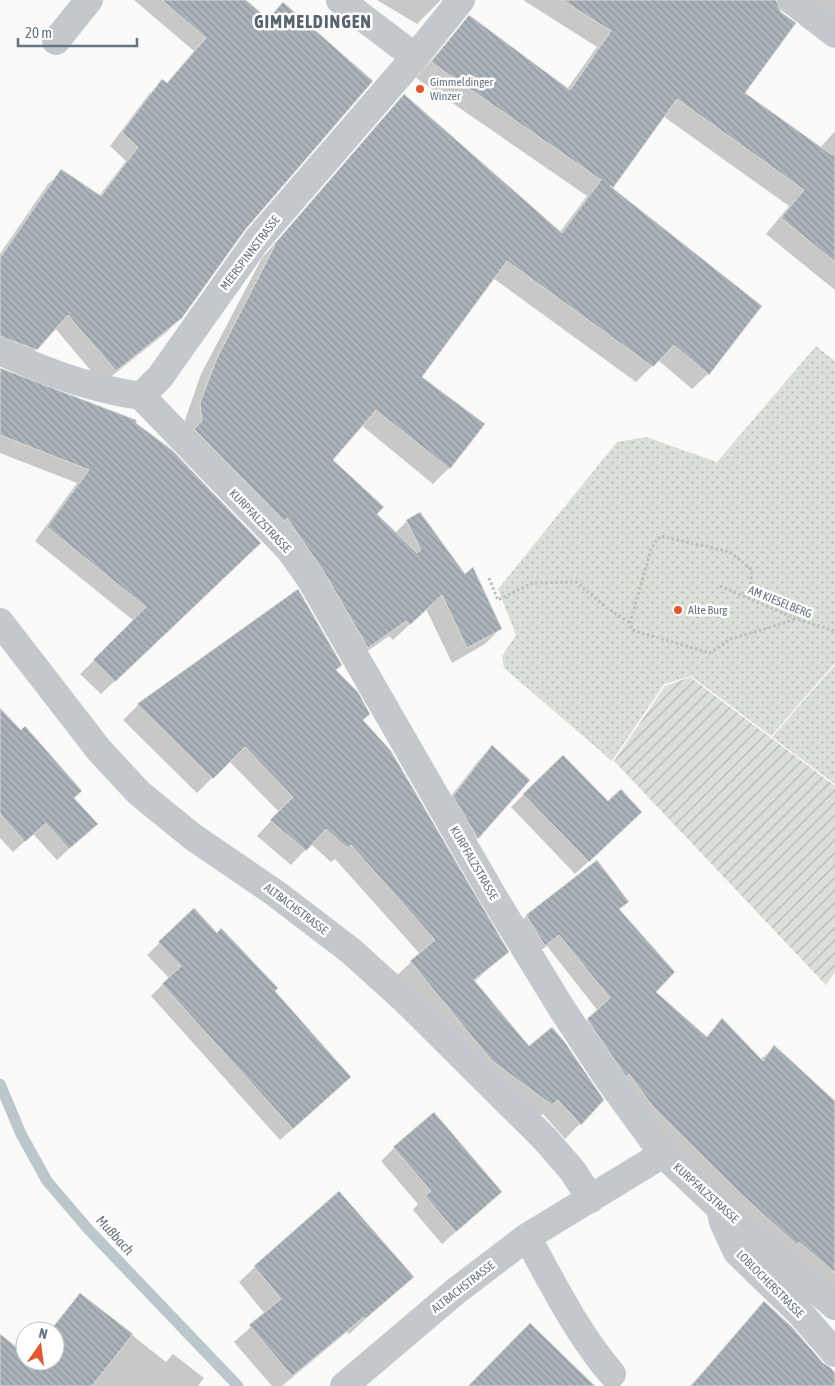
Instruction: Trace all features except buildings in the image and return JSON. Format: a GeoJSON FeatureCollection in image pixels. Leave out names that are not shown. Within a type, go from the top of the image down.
{"type":"FeatureCollection","features":[{"type":"Feature","properties":{"kind":"street"},"geometry":{"type":"LineString","coordinates":[[56,41],[89,0]]}},
{"type":"Feature","properties":{"kind":"street"},"geometry":{"type":"LineString","coordinates":[[340,0],[415,57]]}},
{"type":"Feature","properties":{"kind":"street","name":"MEERSPINNSTRASSE"},"geometry":{"type":"LineString","coordinates":[[141,396],[160,377],[257,240],[415,57],[461,0]]}},
{"type":"Feature","properties":{"kind":"street"},"geometry":{"type":"LineString","coordinates":[[791,0],[835,34]]}},
{"type":"Feature","properties":{"kind":"street"},"geometry":{"type":"LineString","coordinates":[[0,351],[72,380],[107,390],[141,396]]}},
{"type":"Feature","properties":{"kind":"street","name":"KURPFALZSTRASSE"},"geometry":{"type":"LineString","coordinates":[[141,396],[289,549],[311,580],[493,896],[562,1009],[609,1080],[663,1154],[719,1207],[835,1306]]}},
{"type":"Feature","properties":{"kind":"street","name":"ALTBACHSTRASSE"},"geometry":{"type":"LineString","coordinates":[[0,622],[99,750],[139,793],[193,837],[275,893],[351,952],[404,999],[545,1139],[572,1170],[591,1199]]}},
{"type":"Feature","properties":{"kind":"street","name":"ALTBACHSTRASSE"},"geometry":{"type":"LineString","coordinates":[[344,1386],[449,1296],[527,1237],[663,1154]]}},
{"type":"Feature","properties":{"kind":"street","name":"LOBLOCHERSTRASSE"},"geometry":{"type":"LineString","coordinates":[[719,1207],[723,1222],[737,1252],[802,1315],[835,1353]]}},
{"type":"Feature","properties":{"kind":"street"},"geometry":{"type":"LineString","coordinates":[[527,1237],[562,1301],[598,1357],[612,1374]]}},
{"type":"Feature","properties":{"kind":"path"},"geometry":{"type":"LineString","coordinates":[[749,599],[752,570],[730,552],[660,536],[651,549],[630,623],[632,630],[710,653],[730,638],[797,619]]}},
{"type":"Feature","properties":{"kind":"path"},"geometry":{"type":"LineString","coordinates":[[489,578],[498,600],[532,583],[576,582],[607,608],[630,623]]}},
{"type":"Feature","properties":{"kind":"path","name":"AM KIESELBERG"},"geometry":{"type":"LineString","coordinates":[[720,586],[797,619],[835,631]]}},
{"type":"Feature","properties":{"kind":"shaded area"},"geometry":{"type":"Polygon","coordinates":[[[816,346],[835,361],[835,663],[771,736],[691,676],[664,684],[612,761],[504,668],[502,656],[516,635],[498,589],[617,442],[646,437],[717,462],[816,346]]]}},
{"type":"Feature","properties":{"kind":"shaded area"},"geometry":{"type":"Polygon","coordinates":[[[835,665],[835,784],[772,737],[835,665]]]}},
{"type":"Feature","properties":{"kind":"shaded area"},"geometry":{"type":"Polygon","coordinates":[[[690,677],[835,786],[835,972],[826,985],[614,761],[665,686],[690,677]]]}},
{"type":"Feature","properties":{"kind":"waterway","name":"Mußbach"},"geometry":{"type":"LineString","coordinates":[[0,1084],[21,1134],[47,1181],[88,1229],[238,1386]]}},
{"type":"Feature","properties":{"kind":"place","name":"Gimmeldinger Winzer"},"geometry":{"type":"Point","coordinates":[420,89]}},
{"type":"Feature","properties":{"kind":"place","name":"Alte Burg"},"geometry":{"type":"Point","coordinates":[678,610]}},
{"type":"Feature","properties":{"kind":"district","name":"GIMMELDINGEN"},"geometry":{"type":"Point","coordinates":[313,22]}}]}
